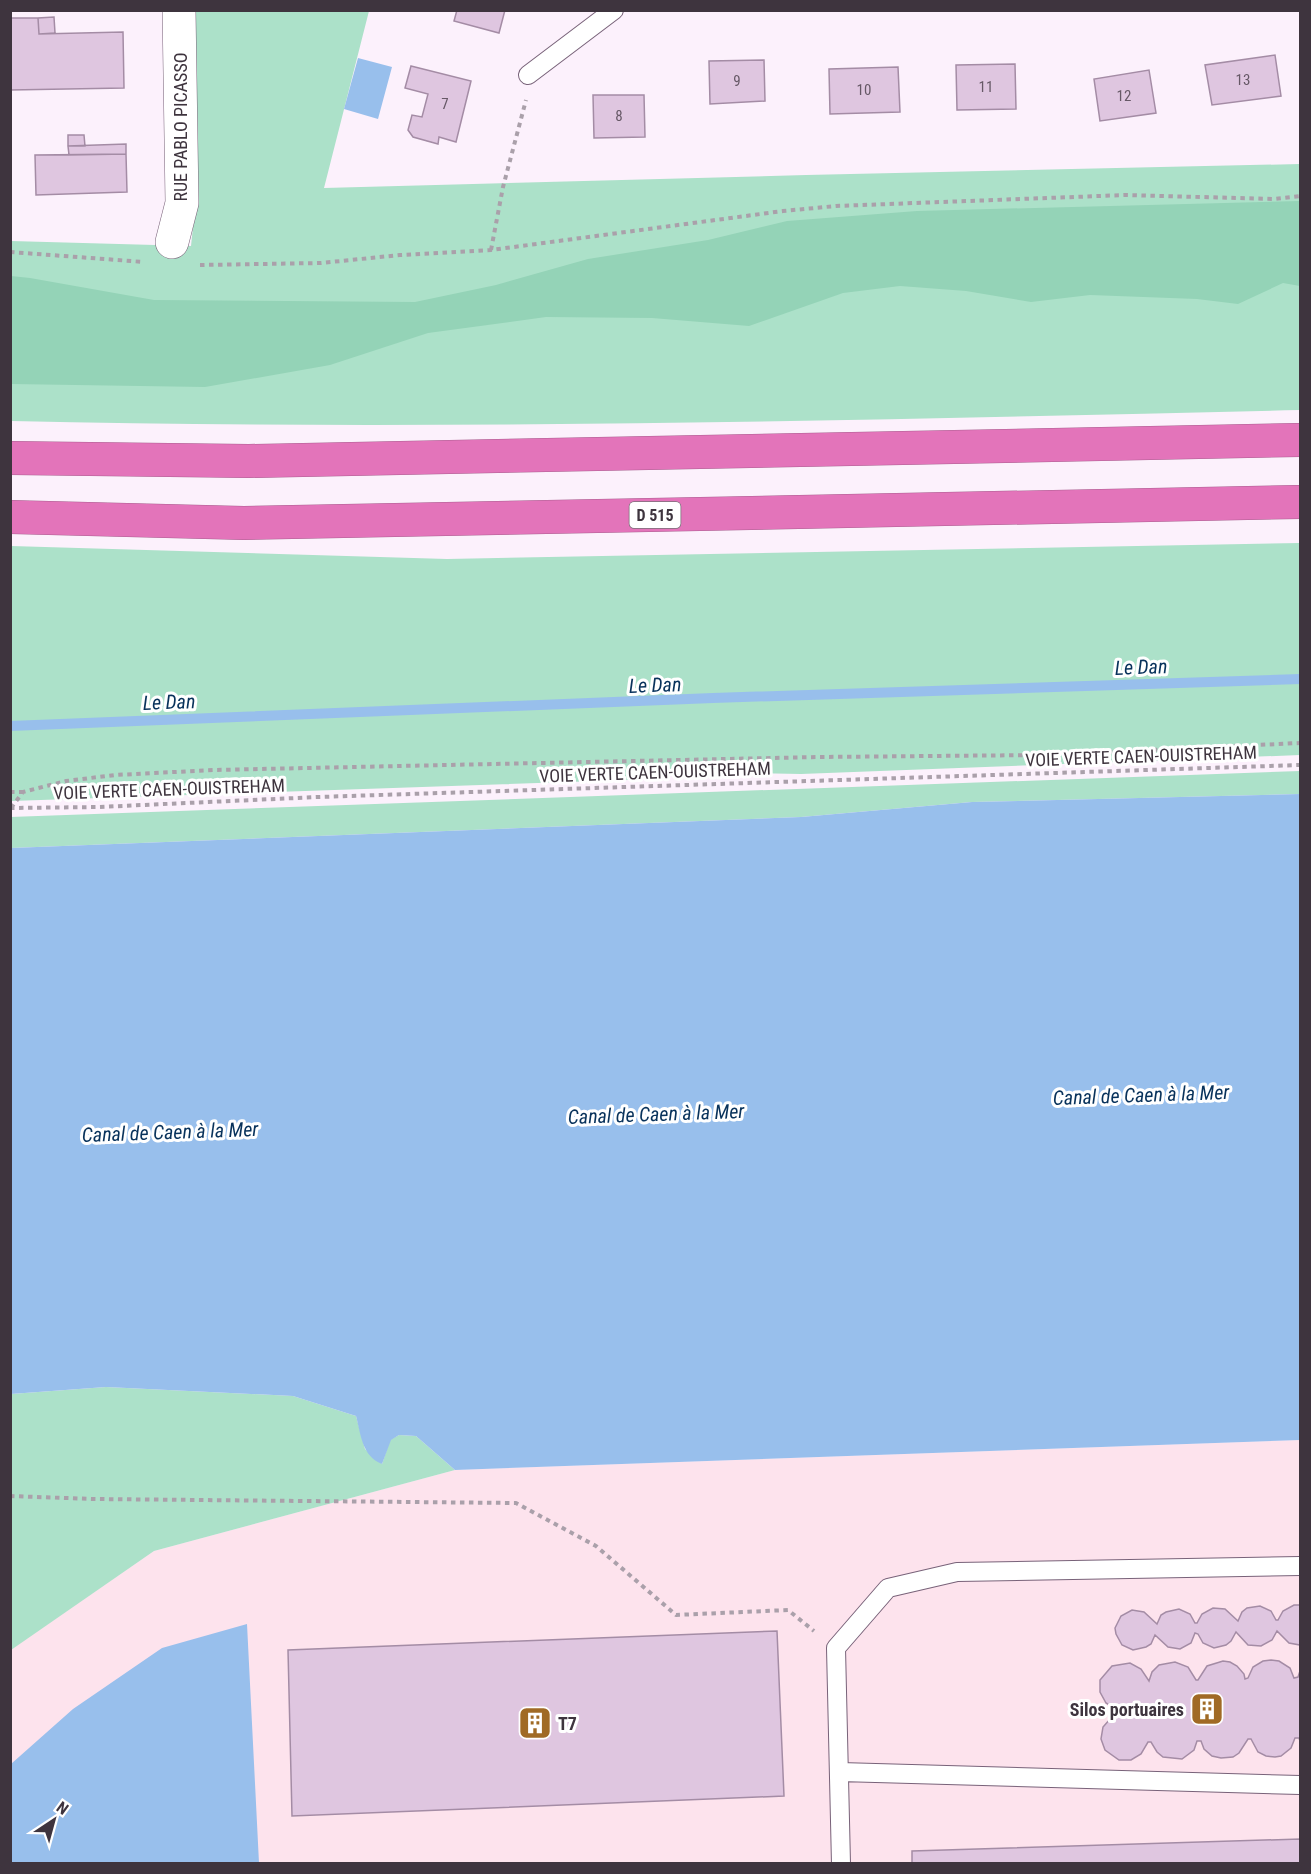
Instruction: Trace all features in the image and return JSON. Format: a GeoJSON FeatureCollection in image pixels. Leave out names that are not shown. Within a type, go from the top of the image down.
{"type":"FeatureCollection","features":[{"type":"Feature","properties":{"kind":"highway"},"geometry":{"type":"LineString","coordinates":[[10,458],[249,461],[1300,440]]}},
{"type":"Feature","properties":{"kind":"highway","name":"D 515"},"geometry":{"type":"LineString","coordinates":[[10,517],[244,523],[1300,502]]}},
{"type":"Feature","properties":{"kind":"street","name":"RUE PABLO PICASSO"},"geometry":{"type":"LineString","coordinates":[[172,242],[182,203],[179,10]]}},
{"type":"Feature","properties":{"kind":"lane"},"geometry":{"type":"LineString","coordinates":[[528,75],[614,10]]}},
{"type":"Feature","properties":{"kind":"lane"},"geometry":{"type":"LineString","coordinates":[[841,1863],[836,1648],[888,1588],[957,1572],[1300,1566]]}},
{"type":"Feature","properties":{"kind":"lane"},"geometry":{"type":"LineString","coordinates":[[840,1772],[1300,1785]]}},
{"type":"Feature","properties":{"kind":"path"},"geometry":{"type":"LineString","coordinates":[[491,250],[503,187],[527,96],[528,75]]}},
{"type":"Feature","properties":{"kind":"path"},"geometry":{"type":"LineString","coordinates":[[198,265],[321,263],[400,255],[491,250],[836,206],[1126,195],[1274,198],[1300,196]]}},
{"type":"Feature","properties":{"kind":"path"},"geometry":{"type":"LineString","coordinates":[[10,252],[146,262]]}},
{"type":"Feature","properties":{"kind":"path"},"geometry":{"type":"LineString","coordinates":[[10,792],[23,792],[66,781],[115,775],[214,770],[819,757],[1042,755],[1300,743]]}},
{"type":"Feature","properties":{"kind":"path","name":"VOIE VERTE CAEN-OUISTREHAM"},"geometry":{"type":"LineString","coordinates":[[11,808],[99,807],[318,797],[1300,765]]}},
{"type":"Feature","properties":{"kind":"path"},"geometry":{"type":"LineString","coordinates":[[11,808],[23,792]]}},
{"type":"Feature","properties":{"kind":"path"},"geometry":{"type":"LineString","coordinates":[[10,1496],[93,1500],[516,1503],[596,1546],[676,1615],[788,1610],[836,1648]]}},
{"type":"Feature","properties":{"kind":"shaded area"},"geometry":{"type":"Polygon","coordinates":[[[1300,1440],[1300,1863],[11,1863],[10,1650],[154,1551],[455,1470],[1300,1440]]]}},
{"type":"Feature","properties":{"kind":"green space"},"geometry":{"type":"Polygon","coordinates":[[[191,11],[369,11],[324,188],[1300,164],[1300,410],[817,421],[494,425],[11,421],[11,241],[191,246],[195,208],[191,11]]]}},
{"type":"Feature","properties":{"kind":"green space"},"geometry":{"type":"Polygon","coordinates":[[[1300,201],[1300,286],[1283,283],[1238,304],[1197,299],[1090,295],[1031,302],[966,291],[900,286],[843,293],[749,326],[652,318],[546,317],[428,333],[330,365],[205,387],[11,384],[11,276],[154,300],[415,302],[496,285],[588,259],[708,240],[787,221],[917,211],[1300,201]]]}},
{"type":"Feature","properties":{"kind":"green space"},"geometry":{"type":"Polygon","coordinates":[[[1300,543],[1300,755],[801,774],[683,772],[628,780],[11,801],[11,546],[447,559],[1300,543]]]}},
{"type":"Feature","properties":{"kind":"green space"},"geometry":{"type":"Polygon","coordinates":[[[1300,771],[1300,794],[972,802],[801,817],[11,848],[10,817],[1300,771]]]}},
{"type":"Feature","properties":{"kind":"green space"},"geometry":{"type":"Polygon","coordinates":[[[106,1387],[293,1396],[356,1416],[365,1449],[382,1464],[390,1440],[399,1435],[416,1436],[455,1470],[154,1551],[11,1650],[11,1394],[106,1387]]]}},
{"type":"Feature","properties":{"kind":"water"},"geometry":{"type":"Polygon","coordinates":[[[358,58],[392,67],[378,119],[344,109],[358,58]]]}},
{"type":"Feature","properties":{"kind":"water","name":"Canal de Caen à la Mer"},"geometry":{"type":"Polygon","coordinates":[[[1300,794],[1300,1440],[455,1470],[416,1436],[399,1435],[391,1440],[382,1464],[370,1456],[366,1450],[356,1416],[293,1396],[106,1387],[11,1394],[11,848],[801,817],[972,802],[1300,794]]]}},
{"type":"Feature","properties":{"kind":"water"},"geometry":{"type":"Polygon","coordinates":[[[247,1624],[259,1863],[11,1863],[11,1764],[73,1709],[162,1648],[247,1624]]]}},
{"type":"Feature","properties":{"kind":"building"},"geometry":{"type":"Polygon","coordinates":[[[457,10],[505,10],[499,33],[454,21],[457,10]]]}},
{"type":"Feature","properties":{"kind":"building"},"geometry":{"type":"Polygon","coordinates":[[[54,17],[55,33],[39,34],[38,18],[54,17]]]}},
{"type":"Feature","properties":{"kind":"building"},"geometry":{"type":"Polygon","coordinates":[[[10,18],[38,18],[39,34],[123,32],[124,88],[10,90],[10,18]]]}},
{"type":"Feature","properties":{"kind":"building"},"geometry":{"type":"Polygon","coordinates":[[[1275,55],[1281,96],[1212,105],[1205,65],[1275,55]]]}},
{"type":"Feature","properties":{"kind":"building"},"geometry":{"type":"Polygon","coordinates":[[[764,60],[765,101],[710,104],[709,61],[764,60]]]}},
{"type":"Feature","properties":{"kind":"building"},"geometry":{"type":"Polygon","coordinates":[[[1015,64],[1016,109],[957,110],[956,65],[1015,64]]]}},
{"type":"Feature","properties":{"kind":"building"},"geometry":{"type":"Polygon","coordinates":[[[411,66],[471,81],[456,142],[439,137],[438,144],[413,137],[408,130],[412,115],[422,117],[428,94],[405,88],[411,66]]]}},
{"type":"Feature","properties":{"kind":"building"},"geometry":{"type":"Polygon","coordinates":[[[898,67],[900,112],[830,114],[829,69],[898,67]]]}},
{"type":"Feature","properties":{"kind":"building"},"geometry":{"type":"Polygon","coordinates":[[[1149,70],[1156,113],[1100,121],[1094,79],[1149,70]]]}},
{"type":"Feature","properties":{"kind":"building"},"geometry":{"type":"Polygon","coordinates":[[[593,95],[644,95],[645,137],[594,138],[593,95]]]}},
{"type":"Feature","properties":{"kind":"building"},"geometry":{"type":"Polygon","coordinates":[[[68,135],[84,135],[85,146],[68,146],[68,135]]]}},
{"type":"Feature","properties":{"kind":"building"},"geometry":{"type":"Polygon","coordinates":[[[126,144],[126,154],[69,155],[68,146],[126,144]]]}},
{"type":"Feature","properties":{"kind":"building"},"geometry":{"type":"Polygon","coordinates":[[[126,154],[127,192],[36,195],[35,155],[126,154]]]}},
{"type":"Feature","properties":{"kind":"building","name":"Silos portuaires"},"geometry":{"type":"Polygon","coordinates":[[[1294,1605],[1300,1605],[1300,1645],[1289,1643],[1277,1631],[1272,1640],[1261,1646],[1248,1645],[1236,1632],[1226,1645],[1214,1648],[1203,1643],[1195,1633],[1191,1643],[1180,1649],[1168,1647],[1155,1635],[1151,1644],[1133,1650],[1122,1645],[1115,1628],[1121,1616],[1132,1610],[1144,1612],[1157,1624],[1161,1615],[1179,1609],[1190,1614],[1197,1623],[1202,1614],[1213,1608],[1225,1609],[1238,1621],[1242,1612],[1247,1608],[1260,1606],[1271,1611],[1278,1620],[1283,1611],[1294,1605]]]}},
{"type":"Feature","properties":{"kind":"building","name":"T7"},"geometry":{"type":"Polygon","coordinates":[[[777,1631],[784,1796],[292,1816],[288,1650],[777,1631]]]}},
{"type":"Feature","properties":{"kind":"building","name":"Silos portuaires"},"geometry":{"type":"Polygon","coordinates":[[[1223,1661],[1237,1666],[1245,1679],[1248,1678],[1253,1667],[1263,1661],[1279,1661],[1290,1668],[1294,1678],[1298,1677],[1300,1671],[1300,1741],[1299,1738],[1295,1738],[1291,1748],[1281,1756],[1266,1756],[1258,1752],[1251,1739],[1248,1739],[1239,1753],[1233,1757],[1221,1758],[1212,1756],[1204,1749],[1201,1741],[1197,1741],[1194,1750],[1182,1759],[1163,1757],[1151,1742],[1148,1742],[1141,1754],[1131,1760],[1119,1760],[1105,1750],[1101,1739],[1103,1727],[1111,1718],[1123,1714],[1106,1703],[1100,1692],[1100,1680],[1112,1666],[1130,1663],[1141,1669],[1149,1681],[1152,1672],[1159,1665],[1175,1662],[1188,1667],[1198,1680],[1207,1666],[1223,1661]]]}},
{"type":"Feature","properties":{"kind":"building"},"geometry":{"type":"Polygon","coordinates":[[[1300,1839],[1300,1864],[912,1864],[912,1851],[1300,1839]]]}},
{"type":"Feature","properties":{"kind":"waterway","name":"Le Dan"},"geometry":{"type":"LineString","coordinates":[[10,726],[713,698],[1300,679]]}},
{"type":"Feature","properties":{"kind":"place","name":"Silos portuaires"},"geometry":{"type":"Point","coordinates":[1207,1709]}},
{"type":"Feature","properties":{"kind":"place","name":"T7"},"geometry":{"type":"Point","coordinates":[535,1723]}}]}
